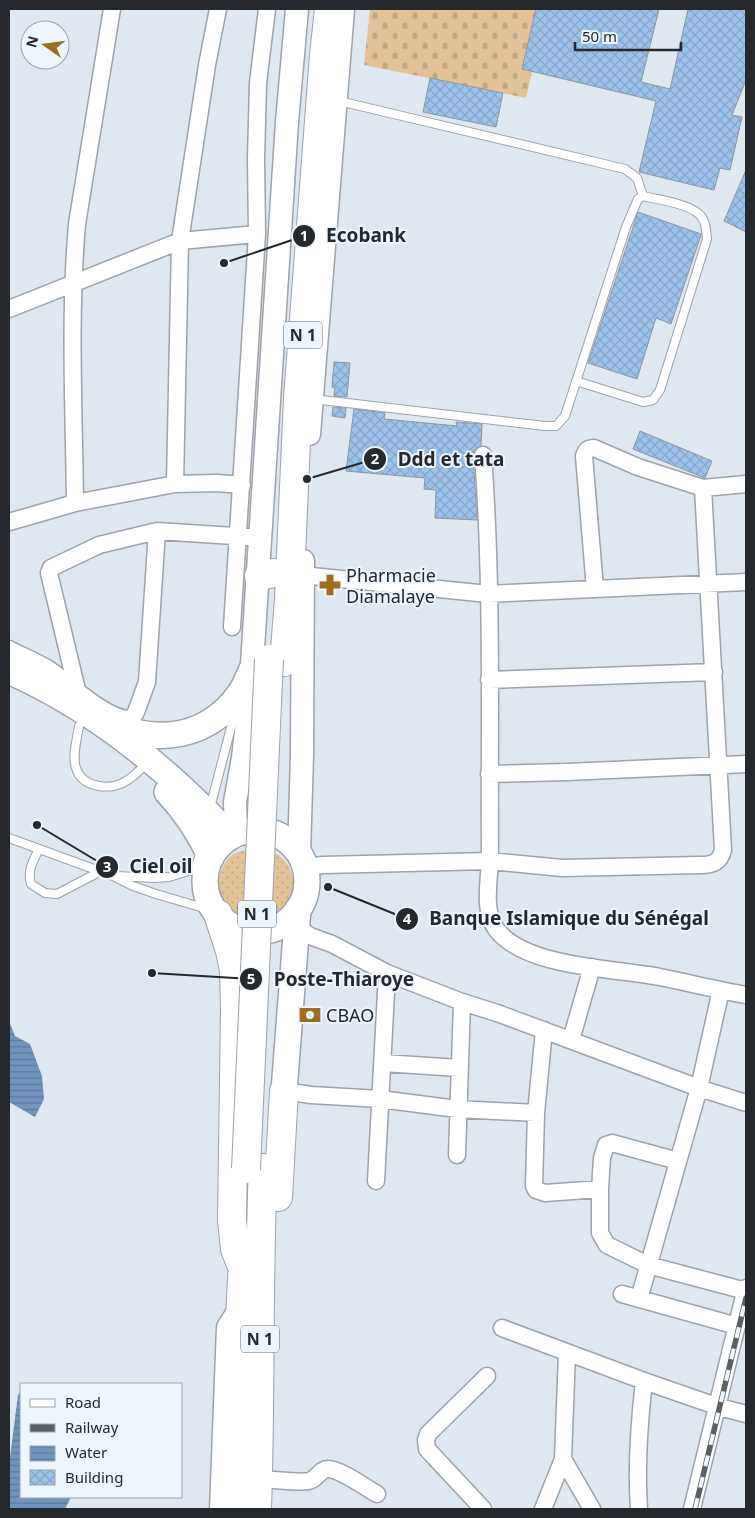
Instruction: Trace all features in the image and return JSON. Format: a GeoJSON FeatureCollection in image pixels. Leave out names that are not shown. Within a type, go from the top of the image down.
{"type":"FeatureCollection","features":[{"type":"Feature","properties":{"kind":"highway","name":"N 1"},"geometry":{"type":"LineString","coordinates":[[282,575],[287,322],[302,108],[312,9]]}},
{"type":"Feature","properties":{"kind":"highway","name":"N 1"},"geometry":{"type":"LineString","coordinates":[[257,1509],[258,1479],[251,1267],[268,663],[282,575],[305,398],[323,64],[329,9]]}},
{"type":"Feature","properties":{"kind":"highway"},"geometry":{"type":"LineString","coordinates":[[216,913],[230,951],[234,970],[232,1220],[236,1249],[251,1267],[271,1246],[275,1228],[279,1192],[284,1091]]}},
{"type":"Feature","properties":{"kind":"highway","name":"N 1"},"geometry":{"type":"LineString","coordinates":[[232,1509],[241,1302],[251,1267]]}},
{"type":"Feature","properties":{"kind":"main road"},"geometry":{"type":"LineString","coordinates":[[109,728],[169,735],[188,732],[205,725],[226,712],[268,663]]}},
{"type":"Feature","properties":{"kind":"main road"},"geometry":{"type":"LineString","coordinates":[[9,671],[45,688],[109,728],[154,763],[205,843],[205,881],[208,897],[216,913],[226,922],[236,928],[257,932],[279,926],[294,919]]}},
{"type":"Feature","properties":{"kind":"main road"},"geometry":{"type":"LineString","coordinates":[[9,688],[79,726],[141,769],[179,804],[205,843]]}},
{"type":"Feature","properties":{"kind":"main road"},"geometry":{"type":"LineString","coordinates":[[205,843],[250,830],[264,831],[278,835],[290,843],[302,861],[306,882],[304,896],[294,919],[284,1091]]}},
{"type":"Feature","properties":{"kind":"street"},"geometry":{"type":"LineString","coordinates":[[75,503],[72,284],[77,224],[112,9]]}},
{"type":"Feature","properties":{"kind":"street"},"geometry":{"type":"LineString","coordinates":[[175,484],[180,241],[218,9]]}},
{"type":"Feature","properties":{"kind":"street"},"geometry":{"type":"LineString","coordinates":[[232,627],[257,234],[258,83],[266,9]]}},
{"type":"Feature","properties":{"kind":"street"},"geometry":{"type":"LineString","coordinates":[[297,9],[287,122],[261,540],[282,575],[302,755],[302,861],[323,866],[490,861],[562,868],[710,865],[717,862],[723,850],[703,488]]}},
{"type":"Feature","properties":{"kind":"street"},"geometry":{"type":"LineString","coordinates":[[305,398],[343,9]]}},
{"type":"Feature","properties":{"kind":"street"},"geometry":{"type":"LineString","coordinates":[[9,309],[180,241],[257,234]]}},
{"type":"Feature","properties":{"kind":"street"},"geometry":{"type":"LineString","coordinates":[[595,589],[584,456],[586,450],[594,448],[638,467],[703,488],[746,484]]}},
{"type":"Feature","properties":{"kind":"street"},"geometry":{"type":"LineString","coordinates":[[483,456],[488,594],[490,918],[495,928],[506,940],[532,954],[592,968],[659,977],[746,995]]}},
{"type":"Feature","properties":{"kind":"street"},"geometry":{"type":"LineString","coordinates":[[9,522],[75,503],[175,484],[217,483],[242,485]]}},
{"type":"Feature","properties":{"kind":"street"},"geometry":{"type":"LineString","coordinates":[[77,690],[49,573],[51,568],[99,545],[158,531],[238,536],[261,540]]}},
{"type":"Feature","properties":{"kind":"street"},"geometry":{"type":"LineString","coordinates":[[9,649],[49,669],[104,710],[125,720],[132,719],[148,682],[158,531]]}},
{"type":"Feature","properties":{"kind":"street"},"geometry":{"type":"LineString","coordinates":[[282,575],[488,594],[746,582]]}},
{"type":"Feature","properties":{"kind":"street"},"geometry":{"type":"LineString","coordinates":[[233,836],[235,802],[246,736],[268,663]]}},
{"type":"Feature","properties":{"kind":"street"},"geometry":{"type":"LineString","coordinates":[[489,680],[714,672]]}},
{"type":"Feature","properties":{"kind":"street"},"geometry":{"type":"LineString","coordinates":[[489,774],[746,764]]}},
{"type":"Feature","properties":{"kind":"street"},"geometry":{"type":"LineString","coordinates":[[294,919],[310,936],[332,944],[387,973],[462,1002],[746,1104]]}},
{"type":"Feature","properties":{"kind":"street"},"geometry":{"type":"LineString","coordinates":[[571,1040],[592,968]]}},
{"type":"Feature","properties":{"kind":"street"},"geometry":{"type":"LineString","coordinates":[[376,1182],[387,973]]}},
{"type":"Feature","properties":{"kind":"street"},"geometry":{"type":"LineString","coordinates":[[639,1299],[699,1088],[721,990]]}},
{"type":"Feature","properties":{"kind":"street"},"geometry":{"type":"LineString","coordinates":[[457,1155],[457,1109],[462,1002]]}},
{"type":"Feature","properties":{"kind":"street"},"geometry":{"type":"LineString","coordinates":[[544,1030],[536,1113],[534,1186],[536,1190],[545,1194],[600,1189]]}},
{"type":"Feature","properties":{"kind":"street"},"geometry":{"type":"LineString","coordinates":[[383,1063],[459,1068]]}},
{"type":"Feature","properties":{"kind":"street"},"geometry":{"type":"LineString","coordinates":[[284,1091],[311,1095],[380,1099],[457,1109],[536,1113]]}},
{"type":"Feature","properties":{"kind":"street"},"geometry":{"type":"LineString","coordinates":[[678,1161],[612,1143],[606,1145],[602,1158],[600,1233],[606,1245],[648,1265],[746,1290],[692,1509]]}},
{"type":"Feature","properties":{"kind":"street"},"geometry":{"type":"LineString","coordinates":[[622,1294],[737,1326]]}},
{"type":"Feature","properties":{"kind":"street"},"geometry":{"type":"LineString","coordinates":[[218,1509],[225,1327],[241,1302]]}},
{"type":"Feature","properties":{"kind":"street"},"geometry":{"type":"LineString","coordinates":[[502,1328],[644,1381],[716,1406],[746,1414]]}},
{"type":"Feature","properties":{"kind":"street"},"geometry":{"type":"LineString","coordinates":[[543,1509],[563,1460],[567,1353]]}},
{"type":"Feature","properties":{"kind":"street"},"geometry":{"type":"LineString","coordinates":[[483,1509],[427,1449],[426,1440],[428,1434],[487,1376]]}},
{"type":"Feature","properties":{"kind":"street"},"geometry":{"type":"LineString","coordinates":[[639,1509],[638,1446],[644,1381]]}},
{"type":"Feature","properties":{"kind":"street"},"geometry":{"type":"LineString","coordinates":[[563,1460],[592,1509]]}},
{"type":"Feature","properties":{"kind":"street"},"geometry":{"type":"LineString","coordinates":[[258,1479],[308,1481],[316,1478],[323,1470],[329,1469],[345,1475],[377,1494]]}},
{"type":"Feature","properties":{"kind":"lane"},"geometry":{"type":"LineString","coordinates":[[334,100],[625,169],[637,178],[643,196]]}},
{"type":"Feature","properties":{"kind":"lane"},"geometry":{"type":"LineString","coordinates":[[305,398],[556,426],[566,416],[576,382],[626,227],[638,199],[643,196],[684,206],[699,214],[705,222],[707,239],[660,390],[653,400],[644,402],[576,382]]}},
{"type":"Feature","properties":{"kind":"lane"},"geometry":{"type":"LineString","coordinates":[[114,876],[169,877],[205,843],[231,725],[242,692]]}},
{"type":"Feature","properties":{"kind":"lane"},"geometry":{"type":"LineString","coordinates":[[79,726],[75,753],[76,769],[86,781],[101,787],[114,786],[126,782],[141,769]]}},
{"type":"Feature","properties":{"kind":"lane"},"geometry":{"type":"LineString","coordinates":[[9,838],[114,876],[133,886],[216,913]]}},
{"type":"Feature","properties":{"kind":"lane"},"geometry":{"type":"LineString","coordinates":[[40,849],[32,863],[29,876],[31,884],[45,893],[57,894],[101,871]]}},
{"type":"Feature","properties":{"kind":"green space"},"geometry":{"type":"Polygon","coordinates":[[[370,9],[536,9],[522,69],[532,72],[526,98],[364,65],[370,9]]]}},
{"type":"Feature","properties":{"kind":"green space"},"geometry":{"type":"Polygon","coordinates":[[[248,849],[267,851],[278,855],[288,866],[293,879],[293,893],[286,908],[281,914],[267,921],[254,922],[234,915],[224,906],[219,893],[219,879],[224,865],[233,854],[248,849]]]}},
{"type":"Feature","properties":{"kind":"water"},"geometry":{"type":"Polygon","coordinates":[[[9,1021],[15,1036],[30,1044],[42,1076],[44,1099],[35,1117],[9,1102],[9,1021]]]}},
{"type":"Feature","properties":{"kind":"water"},"geometry":{"type":"Polygon","coordinates":[[[20,1392],[20,1498],[70,1498],[65,1509],[9,1509],[9,1465],[18,1395],[20,1392]]]}},
{"type":"Feature","properties":{"kind":"building"},"geometry":{"type":"Polygon","coordinates":[[[536,9],[659,9],[641,82],[670,89],[688,9],[746,9],[746,80],[732,115],[742,117],[730,170],[720,168],[714,190],[639,172],[656,101],[522,69],[536,9]]]}},
{"type":"Feature","properties":{"kind":"building"},"geometry":{"type":"Polygon","coordinates":[[[430,78],[503,93],[496,127],[423,112],[430,78]]]}},
{"type":"Feature","properties":{"kind":"building"},"geometry":{"type":"Polygon","coordinates":[[[746,170],[746,232],[724,221],[746,170]]]}},
{"type":"Feature","properties":{"kind":"building"},"geometry":{"type":"Polygon","coordinates":[[[638,212],[701,235],[671,324],[656,318],[637,379],[588,363],[638,212]]]}},
{"type":"Feature","properties":{"kind":"building"},"geometry":{"type":"Polygon","coordinates":[[[334,362],[350,363],[347,397],[334,396],[335,388],[332,387],[334,362]]]}},
{"type":"Feature","properties":{"kind":"building"},"geometry":{"type":"Polygon","coordinates":[[[333,407],[346,408],[345,418],[332,416],[333,407]]]}},
{"type":"Feature","properties":{"kind":"building"},"geometry":{"type":"Polygon","coordinates":[[[354,409],[385,413],[384,419],[457,426],[456,422],[482,424],[481,445],[474,450],[473,455],[477,520],[435,518],[436,490],[424,489],[425,478],[346,471],[354,409]]]}},
{"type":"Feature","properties":{"kind":"building"},"geometry":{"type":"Polygon","coordinates":[[[640,431],[712,461],[705,478],[633,449],[640,431]]]}},
{"type":"Feature","properties":{"kind":"railway"},"geometry":{"type":"LineString","coordinates":[[695,1509],[746,1298]]}},
{"type":"Feature","properties":{"kind":"place","name":"Ecobank"},"geometry":{"type":"Point","coordinates":[224,263]}},
{"type":"Feature","properties":{"kind":"place","name":"Ddd et tata"},"geometry":{"type":"Point","coordinates":[307,479]}},
{"type":"Feature","properties":{"kind":"place","name":"Pharmacie Diamalaye"},"geometry":{"type":"Point","coordinates":[330,585]}},
{"type":"Feature","properties":{"kind":"place","name":"Ciel oil"},"geometry":{"type":"Point","coordinates":[37,825]}},
{"type":"Feature","properties":{"kind":"place","name":"Banque Islamique du Sénégal"},"geometry":{"type":"Point","coordinates":[328,887]}},
{"type":"Feature","properties":{"kind":"place","name":"Poste-Thiaroye"},"geometry":{"type":"Point","coordinates":[152,973]}},
{"type":"Feature","properties":{"kind":"place","name":"CBAO"},"geometry":{"type":"Point","coordinates":[310,1015]}}]}
